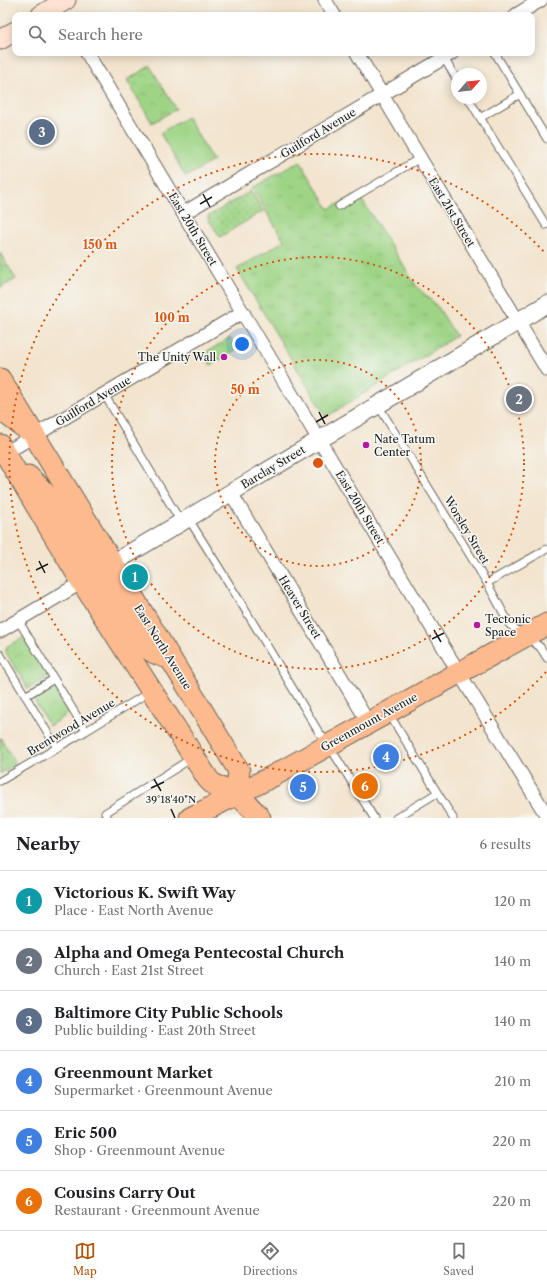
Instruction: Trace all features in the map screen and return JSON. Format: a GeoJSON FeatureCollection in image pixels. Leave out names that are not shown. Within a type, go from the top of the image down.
{"type":"FeatureCollection","features":[{"type":"Feature","properties":{"kind":"main road"},"geometry":{"type":"LineString","coordinates":[[47,12],[61,5]]}},
{"type":"Feature","properties":{"kind":"main road"},"geometry":{"type":"LineString","coordinates":[[0,40],[12,33]]}},
{"type":"Feature","properties":{"kind":"main road"},"geometry":{"type":"LineString","coordinates":[[0,379],[34,436],[97,573],[120,642],[213,785],[236,795],[260,818]]}},
{"type":"Feature","properties":{"kind":"main road"},"geometry":{"type":"LineString","coordinates":[[0,409],[34,436]]}},
{"type":"Feature","properties":{"kind":"main road"},"geometry":{"type":"LineString","coordinates":[[2,449],[55,505],[97,573]]}},
{"type":"Feature","properties":{"kind":"main road","name":"East North Avenue"},"geometry":{"type":"LineString","coordinates":[[97,573],[139,639],[148,649],[156,654],[169,658],[239,771],[236,795]]}},
{"type":"Feature","properties":{"kind":"main road","name":"Greenmount Avenue"},"geometry":{"type":"LineString","coordinates":[[190,818],[236,795],[547,624]]}},
{"type":"Feature","properties":{"kind":"street"},"geometry":{"type":"LineString","coordinates":[[325,0],[332,12]]}},
{"type":"Feature","properties":{"kind":"street"},"geometry":{"type":"LineString","coordinates":[[521,12],[541,0]]}},
{"type":"Feature","properties":{"kind":"street","name":"East 20th Street"},"geometry":{"type":"LineString","coordinates":[[90,56],[459,673],[547,816]]}},
{"type":"Feature","properties":{"kind":"street","name":"East 21st Street"},"geometry":{"type":"LineString","coordinates":[[359,56],[547,370]]}},
{"type":"Feature","properties":{"kind":"street","name":"Guilford Avenue"},"geometry":{"type":"LineString","coordinates":[[184,213],[448,56]]}},
{"type":"Feature","properties":{"kind":"street","name":"Barclay Street"},"geometry":{"type":"LineString","coordinates":[[0,631],[547,304]]}},
{"type":"Feature","properties":{"kind":"street","name":"Guilford Avenue"},"geometry":{"type":"LineString","coordinates":[[2,449],[34,436],[242,312]]}},
{"type":"Feature","properties":{"kind":"street","name":"Heaver Street"},"geometry":{"type":"LineString","coordinates":[[231,492],[368,722]]}},
{"type":"Feature","properties":{"kind":"lane"},"geometry":{"type":"LineString","coordinates":[[448,56],[452,68]]}},
{"type":"Feature","properties":{"kind":"lane"},"geometry":{"type":"LineString","coordinates":[[497,56],[547,139]]}},
{"type":"Feature","properties":{"kind":"lane"},"geometry":{"type":"LineString","coordinates":[[480,118],[520,94]]}},
{"type":"Feature","properties":{"kind":"lane"},"geometry":{"type":"LineString","coordinates":[[472,104],[546,225],[547,224]]}},
{"type":"Feature","properties":{"kind":"lane"},"geometry":{"type":"LineString","coordinates":[[339,206],[420,158]]}},
{"type":"Feature","properties":{"kind":"lane"},"geometry":{"type":"LineString","coordinates":[[104,394],[264,639],[318,731],[328,744],[374,818]]}},
{"type":"Feature","properties":{"kind":"lane","name":"Worsley Street"},"geometry":{"type":"LineString","coordinates":[[378,405],[487,583],[510,626],[540,647],[547,658]]}},
{"type":"Feature","properties":{"kind":"lane"},"geometry":{"type":"LineString","coordinates":[[487,583],[547,549]]}},
{"type":"Feature","properties":{"kind":"lane"},"geometry":{"type":"LineString","coordinates":[[18,620],[86,731]]}},
{"type":"Feature","properties":{"kind":"lane"},"geometry":{"type":"LineString","coordinates":[[0,654],[57,748]]}},
{"type":"Feature","properties":{"kind":"lane"},"geometry":{"type":"LineString","coordinates":[[25,696],[54,679]]}},
{"type":"Feature","properties":{"kind":"lane","name":"Brentwood Avenue"},"geometry":{"type":"LineString","coordinates":[[0,781],[152,691]]}},
{"type":"Feature","properties":{"kind":"lane"},"geometry":{"type":"LineString","coordinates":[[388,712],[453,818]]}},
{"type":"Feature","properties":{"kind":"lane"},"geometry":{"type":"LineString","coordinates":[[108,818],[105,813],[194,757]]}},
{"type":"Feature","properties":{"kind":"lane"},"geometry":{"type":"LineString","coordinates":[[396,818],[437,793]]}},
{"type":"Feature","properties":{"kind":"green space"},"geometry":{"type":"Polygon","coordinates":[[[150,66],[176,109],[152,123],[127,80],[150,66]]]}},
{"type":"Feature","properties":{"kind":"green space"},"geometry":{"type":"Polygon","coordinates":[[[187,117],[213,161],[186,177],[160,133],[187,117]]]}},
{"type":"Feature","properties":{"kind":"green space"},"geometry":{"type":"Polygon","coordinates":[[[300,161],[329,209],[354,196],[360,197],[417,287],[438,307],[456,336],[326,417],[237,269],[284,241],[252,188],[300,161]]]}},
{"type":"Feature","properties":{"kind":"green space"},"geometry":{"type":"Polygon","coordinates":[[[251,191],[263,211],[220,237],[207,217],[251,191]]]}},
{"type":"Feature","properties":{"kind":"green space"},"geometry":{"type":"Polygon","coordinates":[[[0,253],[16,279],[0,288],[0,253]]]}},
{"type":"Feature","properties":{"kind":"green space"},"geometry":{"type":"Polygon","coordinates":[[[230,338],[237,349],[211,365],[203,354],[230,338]]]}},
{"type":"Feature","properties":{"kind":"green space"},"geometry":{"type":"Polygon","coordinates":[[[26,636],[50,676],[28,689],[5,651],[7,650],[6,647],[26,636]]]}},
{"type":"Feature","properties":{"kind":"green space"},"geometry":{"type":"Polygon","coordinates":[[[51,680],[70,713],[49,726],[30,693],[51,680]]]}},
{"type":"Feature","properties":{"kind":"green space"},"geometry":{"type":"Polygon","coordinates":[[[0,737],[16,764],[0,774],[0,737]]]}},
{"type":"Feature","properties":{"kind":"place","name":"Baltimore City Public Schools"},"geometry":{"type":"Point","coordinates":[42,132]}},
{"type":"Feature","properties":{"kind":"place","name":"The Unity Wall"},"geometry":{"type":"Point","coordinates":[224,357]}},
{"type":"Feature","properties":{"kind":"place","name":"Alpha and Omega Pentecostal Church"},"geometry":{"type":"Point","coordinates":[519,399]}},
{"type":"Feature","properties":{"kind":"place","name":"Nate Tatum Center"},"geometry":{"type":"Point","coordinates":[366,445]}},
{"type":"Feature","properties":{"kind":"place","name":"Victorious K. Swift Way"},"geometry":{"type":"Point","coordinates":[135,577]}},
{"type":"Feature","properties":{"kind":"place","name":"Tectonic Space"},"geometry":{"type":"Point","coordinates":[477,625]}},
{"type":"Feature","properties":{"kind":"place","name":"Greenmount Market"},"geometry":{"type":"Point","coordinates":[386,757]}},
{"type":"Feature","properties":{"kind":"place","name":"Cousins Carry Out"},"geometry":{"type":"Point","coordinates":[365,786]}},
{"type":"Feature","properties":{"kind":"place","name":"Eric 500"},"geometry":{"type":"Point","coordinates":[303,787]}}]}
